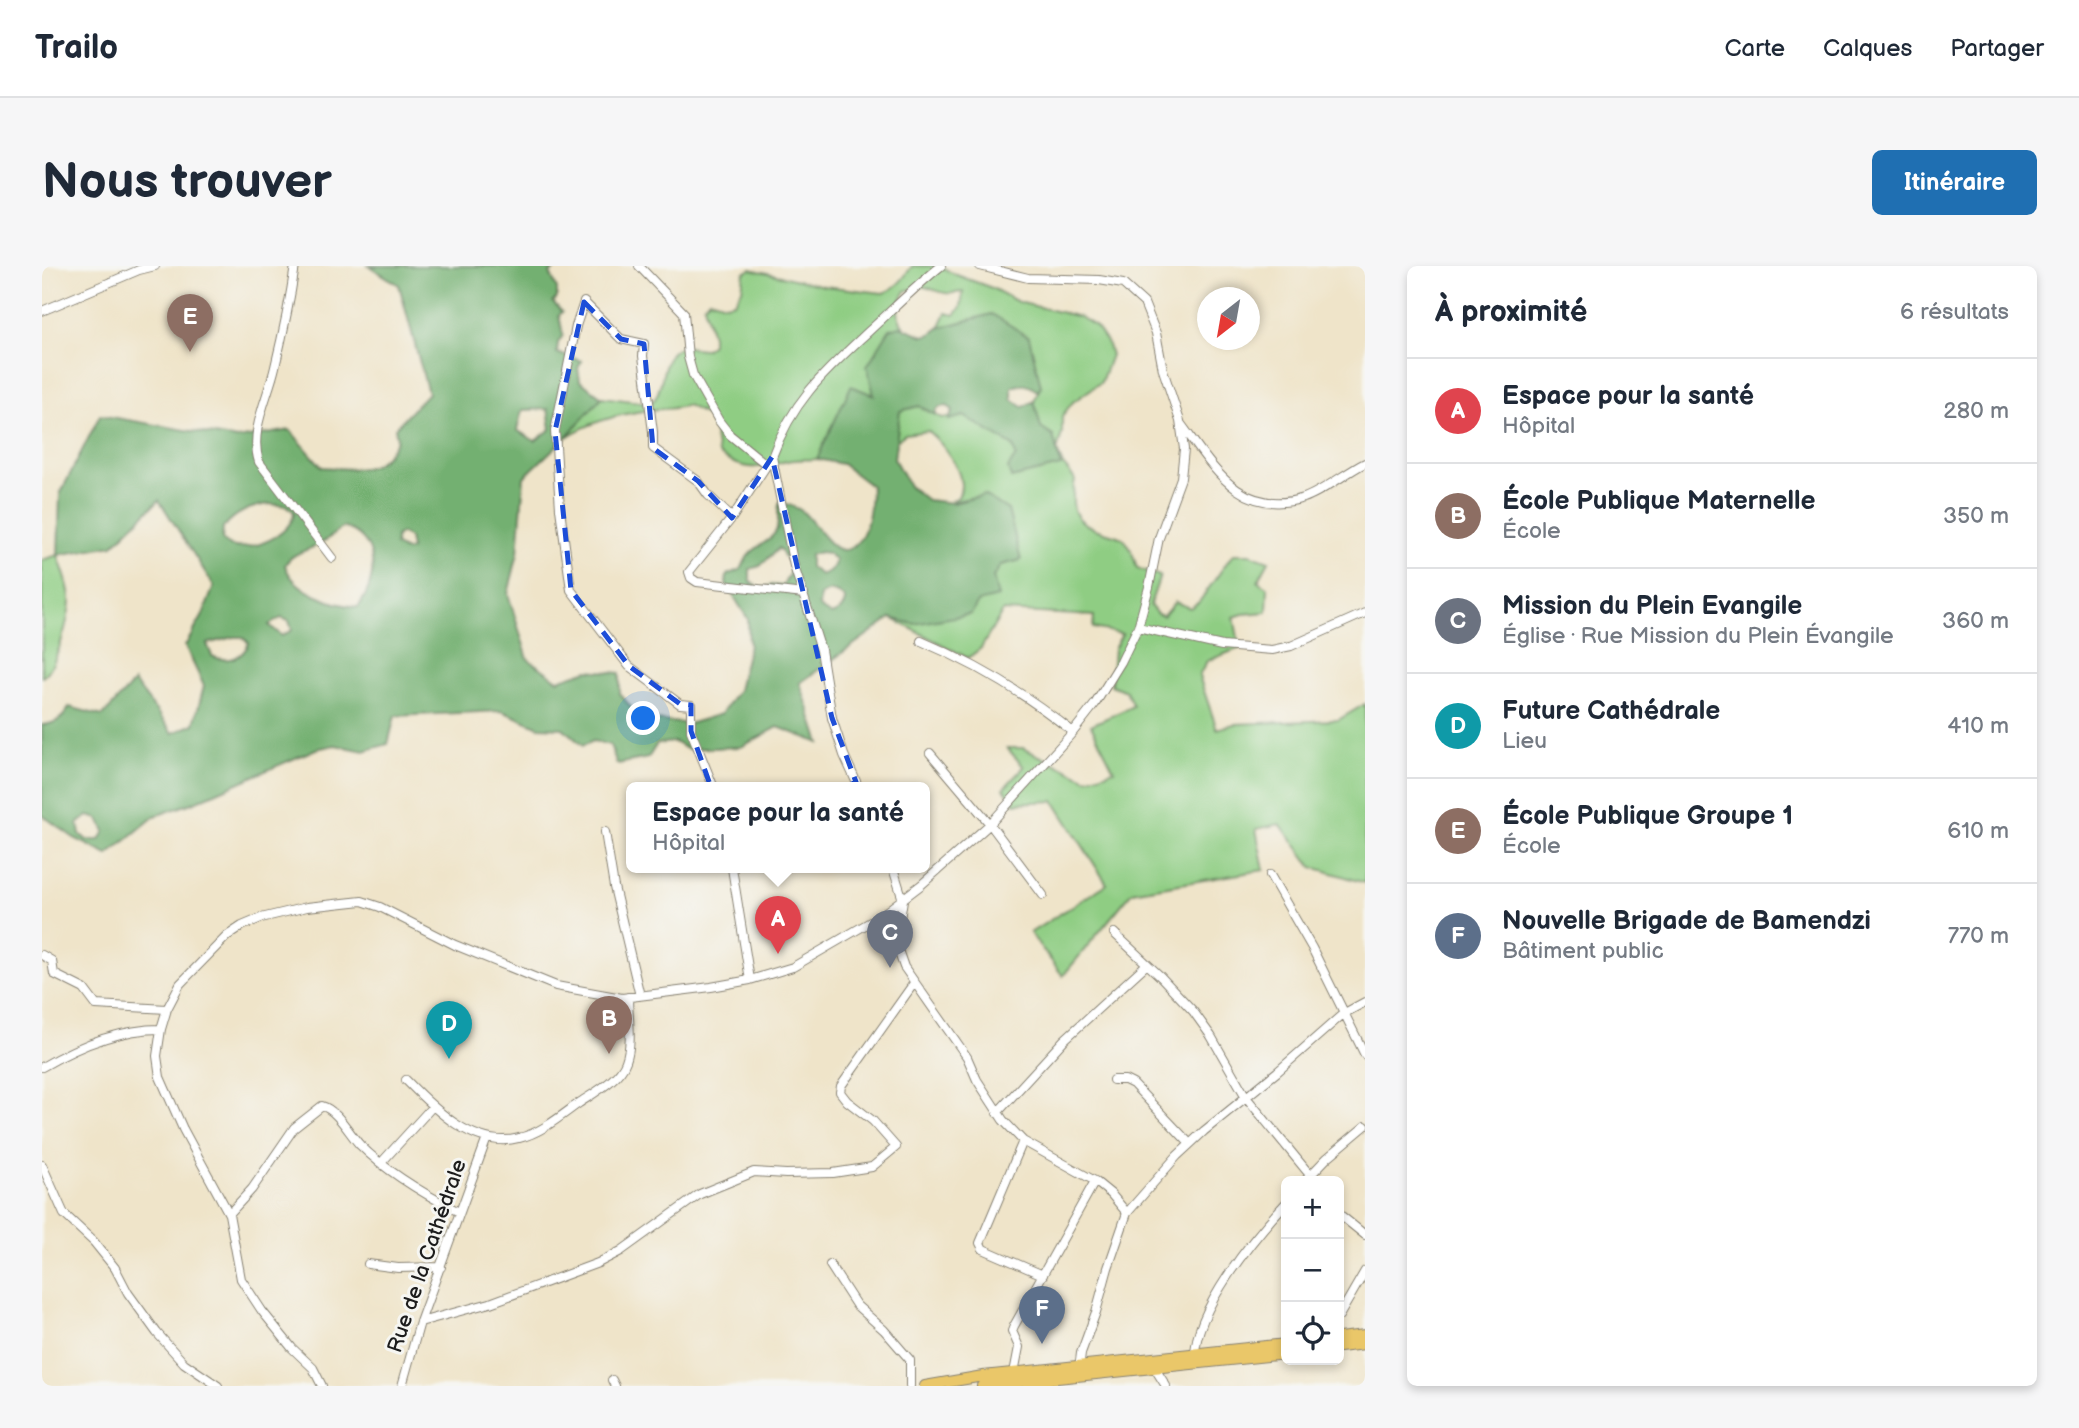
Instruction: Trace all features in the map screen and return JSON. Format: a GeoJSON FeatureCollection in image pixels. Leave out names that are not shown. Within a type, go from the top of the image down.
{"type":"FeatureCollection","features":[{"type":"Feature","properties":{"kind":"main road"},"geometry":{"type":"LineString","coordinates":[[1344,1337],[1365,1335]]}},
{"type":"Feature","properties":{"kind":"main road"},"geometry":{"type":"LineString","coordinates":[[925,1386],[1063,1378],[1079,1372],[1195,1358],[1281,1344]]}},
{"type":"Feature","properties":{"kind":"main road"},"geometry":{"type":"LineString","coordinates":[[1344,1346],[1365,1344]]}},
{"type":"Feature","properties":{"kind":"main road"},"geometry":{"type":"LineString","coordinates":[[1079,1372],[1154,1367],[1195,1358],[1281,1354]]}},
{"type":"Feature","properties":{"kind":"main road"},"geometry":{"type":"LineString","coordinates":[[983,1384],[1014,1373],[1063,1378]]}},
{"type":"Feature","properties":{"kind":"street"},"geometry":{"type":"LineString","coordinates":[[42,311],[139,270],[155,266]]}},
{"type":"Feature","properties":{"kind":"street"},"geometry":{"type":"LineString","coordinates":[[295,266],[275,369],[260,417],[256,450],[259,462],[332,558]]}},
{"type":"Feature","properties":{"kind":"street"},"geometry":{"type":"LineString","coordinates":[[639,266],[684,313],[688,357],[693,375],[719,421],[730,435],[769,461],[794,566],[821,650],[832,718],[857,782]]}},
{"type":"Feature","properties":{"kind":"street"},"geometry":{"type":"LineString","coordinates":[[804,594],[696,582],[689,572],[732,518],[769,461],[802,400],[821,375],[941,266]]}},
{"type":"Feature","properties":{"kind":"street"},"geometry":{"type":"LineString","coordinates":[[322,1386],[313,1368],[292,1348],[262,1311],[241,1279],[229,1214],[183,1129],[160,1077],[157,1056],[161,1029],[167,1009],[180,984],[233,931],[261,918],[347,901],[362,901],[380,906],[441,939],[546,983],[602,995],[640,996],[750,980],[793,967],[843,940],[903,900],[990,824],[1073,733],[1121,662],[1138,627],[1150,587],[1159,538],[1181,478],[1184,449],[1180,421],[1163,370],[1156,333],[1144,303],[1123,285],[1099,280],[1028,278],[981,266]]}},
{"type":"Feature","properties":{"kind":"street"},"geometry":{"type":"LineString","coordinates":[[712,782],[691,731],[691,705],[680,704],[629,666],[571,590],[559,509],[555,430],[576,326],[584,302],[621,339],[644,344],[653,448],[698,481],[708,495],[732,518]]}},
{"type":"Feature","properties":{"kind":"street"},"geometry":{"type":"LineString","coordinates":[[1180,421],[1222,478],[1255,500],[1270,503],[1304,498],[1365,463]]}},
{"type":"Feature","properties":{"kind":"street"},"geometry":{"type":"LineString","coordinates":[[1138,627],[1222,646],[1272,650],[1291,646],[1365,613]]}},
{"type":"Feature","properties":{"kind":"street"},"geometry":{"type":"LineString","coordinates":[[921,641],[993,675],[1043,708],[1073,733]]}},
{"type":"Feature","properties":{"kind":"street"},"geometry":{"type":"LineString","coordinates":[[930,753],[990,824],[1043,895]]}},
{"type":"Feature","properties":{"kind":"street"},"geometry":{"type":"LineString","coordinates":[[605,832],[614,887],[640,996]]}},
{"type":"Feature","properties":{"kind":"street"},"geometry":{"type":"LineString","coordinates":[[733,873],[750,980]]}},
{"type":"Feature","properties":{"kind":"street"},"geometry":{"type":"LineString","coordinates":[[894,873],[903,900],[898,950],[904,967],[967,1057],[976,1080],[997,1113],[1023,1141],[1095,1181],[1111,1194],[1127,1213]]}},
{"type":"Feature","properties":{"kind":"street"},"geometry":{"type":"LineString","coordinates":[[1270,875],[1312,948],[1365,1055]]}},
{"type":"Feature","properties":{"kind":"street"},"geometry":{"type":"LineString","coordinates":[[1114,933],[1193,1011],[1247,1097],[1306,1176]]}},
{"type":"Feature","properties":{"kind":"street"},"geometry":{"type":"LineString","coordinates":[[42,955],[52,961],[54,974],[84,989],[96,1005],[167,1009]]}},
{"type":"Feature","properties":{"kind":"street"},"geometry":{"type":"LineString","coordinates":[[997,1113],[1064,1040],[1147,964]]}},
{"type":"Feature","properties":{"kind":"street"},"geometry":{"type":"LineString","coordinates":[[420,1322],[490,1303],[598,1263],[621,1251],[701,1194],[754,1172],[834,1173],[872,1167],[896,1147],[873,1121],[847,1101],[840,1092],[841,1086],[914,983]]}},
{"type":"Feature","properties":{"kind":"street"},"geometry":{"type":"LineString","coordinates":[[406,1080],[432,1107],[460,1127],[487,1138],[520,1138],[548,1125],[615,1076],[625,1065],[629,1053],[628,997]]}},
{"type":"Feature","properties":{"kind":"street"},"geometry":{"type":"LineString","coordinates":[[1079,1372],[1105,1276],[1127,1213],[1190,1144],[1343,1014],[1365,1002]]}},
{"type":"Feature","properties":{"kind":"street"},"geometry":{"type":"LineString","coordinates":[[42,1067],[60,1056],[109,1037],[131,1030],[161,1029]]}},
{"type":"Feature","properties":{"kind":"street"},"geometry":{"type":"LineString","coordinates":[[1113,1080],[1125,1080],[1133,1084],[1190,1144]]}},
{"type":"Feature","properties":{"kind":"street"},"geometry":{"type":"LineString","coordinates":[[229,1214],[252,1189],[294,1128],[318,1107],[329,1108],[354,1138],[381,1163],[426,1195],[460,1212]]}},
{"type":"Feature","properties":{"kind":"street"},"geometry":{"type":"LineString","coordinates":[[381,1163],[432,1107]]}},
{"type":"Feature","properties":{"kind":"street"},"geometry":{"type":"LineString","coordinates":[[1310,1176],[1326,1158],[1365,1126]]}},
{"type":"Feature","properties":{"kind":"street","name":"Rue de la Cathédrale"},"geometry":{"type":"LineString","coordinates":[[402,1386],[420,1322],[487,1138]]}},
{"type":"Feature","properties":{"kind":"street"},"geometry":{"type":"LineString","coordinates":[[1023,1141],[980,1243],[983,1249],[1043,1275]]}},
{"type":"Feature","properties":{"kind":"street"},"geometry":{"type":"LineString","coordinates":[[42,1165],[64,1214],[94,1242],[115,1268],[128,1293],[157,1333],[184,1363],[218,1386]]}},
{"type":"Feature","properties":{"kind":"street"},"geometry":{"type":"LineString","coordinates":[[1014,1373],[1019,1346],[1012,1331],[1014,1326],[1095,1181]]}},
{"type":"Feature","properties":{"kind":"street"},"geometry":{"type":"LineString","coordinates":[[1195,1358],[1199,1333],[1212,1305],[1242,1254],[1281,1209]]}},
{"type":"Feature","properties":{"kind":"street"},"geometry":{"type":"LineString","coordinates":[[1344,1218],[1365,1235]]}},
{"type":"Feature","properties":{"kind":"street"},"geometry":{"type":"LineString","coordinates":[[368,1264],[398,1268],[441,1267]]}},
{"type":"Feature","properties":{"kind":"street"},"geometry":{"type":"LineString","coordinates":[[830,1265],[856,1305],[910,1360],[910,1386]]}},
{"type":"Feature","properties":{"kind":"street"},"geometry":{"type":"LineString","coordinates":[[1344,1307],[1365,1271]]}},
{"type":"Feature","properties":{"kind":"street"},"geometry":{"type":"LineString","coordinates":[[1154,1367],[1166,1386]]}},
{"type":"Feature","properties":{"kind":"highlighted area"},"geometry":{"type":"Polygon","coordinates":[[[584,302],[621,339],[644,344],[653,448],[698,481],[732,518],[772,457],[832,718],[856,782],[730,841],[691,731],[691,705],[680,704],[629,666],[571,590],[555,431],[584,302]]]}},
{"type":"Feature","properties":{"kind":"green space"},"geometry":{"type":"Polygon","coordinates":[[[369,266],[559,266],[550,273],[557,289],[557,298],[553,302],[562,312],[559,315],[563,335],[558,343],[557,353],[582,361],[578,368],[580,381],[602,397],[565,438],[524,477],[518,553],[508,594],[528,659],[558,680],[588,670],[620,673],[620,694],[635,712],[648,719],[688,724],[721,714],[738,690],[749,645],[748,619],[726,584],[727,575],[741,569],[749,555],[776,531],[780,502],[802,511],[837,548],[844,550],[852,547],[860,539],[870,506],[871,486],[842,464],[817,459],[851,386],[874,395],[867,366],[890,329],[900,326],[924,336],[939,328],[992,314],[1029,337],[1041,386],[1037,391],[1025,385],[1012,387],[1012,399],[1023,407],[1034,401],[1041,428],[1053,436],[1061,466],[1011,478],[1008,468],[1016,456],[1013,446],[964,416],[949,420],[953,410],[947,406],[940,407],[936,415],[919,406],[900,411],[894,459],[909,486],[927,500],[954,503],[984,495],[1008,510],[1021,560],[1001,565],[993,577],[998,597],[978,602],[971,614],[914,624],[891,618],[800,683],[820,743],[778,727],[741,747],[687,749],[674,742],[657,744],[648,758],[617,764],[610,745],[593,741],[583,746],[563,728],[539,727],[502,711],[395,716],[388,744],[364,751],[335,745],[316,749],[192,803],[155,816],[108,855],[74,838],[42,815],[42,725],[58,720],[69,707],[103,716],[134,682],[173,733],[194,724],[204,686],[185,646],[202,617],[214,586],[159,500],[113,545],[58,555],[60,494],[100,415],[237,439],[290,430],[322,467],[356,469],[374,465],[390,451],[397,439],[395,428],[428,393],[399,285],[369,266]],[[548,409],[522,410],[517,430],[535,441],[551,429],[548,409]],[[256,506],[238,514],[223,528],[222,540],[230,546],[249,547],[270,540],[287,528],[292,520],[294,512],[287,506],[256,506]],[[343,527],[320,544],[296,554],[288,561],[285,565],[289,574],[315,595],[358,607],[365,597],[372,573],[370,550],[364,540],[343,527]],[[401,533],[396,537],[395,546],[406,551],[411,549],[409,538],[401,533]],[[779,548],[760,566],[750,569],[750,581],[761,589],[771,585],[783,586],[792,568],[779,548]],[[828,553],[810,555],[810,567],[821,575],[834,566],[835,560],[828,553]],[[830,591],[820,595],[819,607],[831,615],[841,609],[845,599],[830,591]],[[281,618],[269,625],[282,636],[292,630],[289,621],[281,618]],[[233,637],[207,644],[212,656],[234,658],[243,653],[249,643],[242,637],[233,637]],[[88,816],[78,824],[80,834],[87,840],[100,840],[105,831],[99,819],[88,816]]]}},
{"type":"Feature","properties":{"kind":"green space"},"geometry":{"type":"Polygon","coordinates":[[[912,266],[940,266],[1018,302],[1080,317],[1095,326],[1107,342],[1111,355],[1101,382],[1073,402],[1062,416],[1062,433],[1057,451],[1063,465],[1075,479],[1073,505],[1078,518],[1091,527],[1122,538],[1130,548],[1137,568],[1160,576],[1150,605],[1157,614],[1163,616],[1175,602],[1190,608],[1199,602],[1233,554],[1250,554],[1269,561],[1258,581],[1268,588],[1267,612],[1234,617],[1240,648],[1207,661],[1199,676],[1217,729],[1234,724],[1338,720],[1365,704],[1365,883],[1312,867],[1280,824],[1256,829],[1264,870],[1132,892],[1063,976],[1030,933],[1107,884],[1054,801],[1015,803],[1004,788],[1024,767],[1007,748],[1023,748],[1087,779],[1114,770],[1091,725],[1133,706],[1126,691],[1111,685],[1114,649],[1122,634],[1093,628],[1094,616],[1003,611],[981,648],[968,658],[891,618],[914,624],[993,577],[1001,565],[1020,560],[984,495],[950,502],[958,497],[961,489],[958,471],[941,444],[928,431],[905,434],[895,442],[899,411],[919,406],[940,417],[964,416],[1014,446],[1016,456],[1060,466],[1053,436],[1041,429],[1034,401],[1041,386],[992,314],[939,328],[946,313],[955,315],[961,307],[963,292],[947,293],[923,287],[906,291],[898,315],[906,329],[900,326],[875,396],[851,387],[817,459],[791,460],[757,467],[734,463],[718,454],[708,416],[687,405],[616,416],[584,427],[565,438],[602,397],[653,401],[670,354],[684,347],[706,349],[712,344],[704,305],[709,299],[725,304],[734,302],[742,290],[744,273],[751,269],[824,286],[883,293],[896,285],[912,266]]]}},
{"type":"Feature","properties":{"kind":"green space"},"geometry":{"type":"Polygon","coordinates":[[[58,555],[69,591],[69,610],[57,654],[42,677],[42,560],[58,555]]]}},
{"type":"Feature","properties":{"kind":"place","name":"École Publique Groupe 1"},"geometry":{"type":"Point","coordinates":[190,352]}},
{"type":"Feature","properties":{"kind":"place","name":"Espace pour la santé"},"geometry":{"type":"Point","coordinates":[778,954]}},
{"type":"Feature","properties":{"kind":"place","name":"Mission du Plein Evangile"},"geometry":{"type":"Point","coordinates":[890,968]}},
{"type":"Feature","properties":{"kind":"place","name":"École Publique Maternelle"},"geometry":{"type":"Point","coordinates":[609,1054]}},
{"type":"Feature","properties":{"kind":"place","name":"Future Cathédrale"},"geometry":{"type":"Point","coordinates":[449,1059]}},
{"type":"Feature","properties":{"kind":"place","name":"Nouvelle Brigade de Bamendzi"},"geometry":{"type":"Point","coordinates":[1042,1344]}}]}
